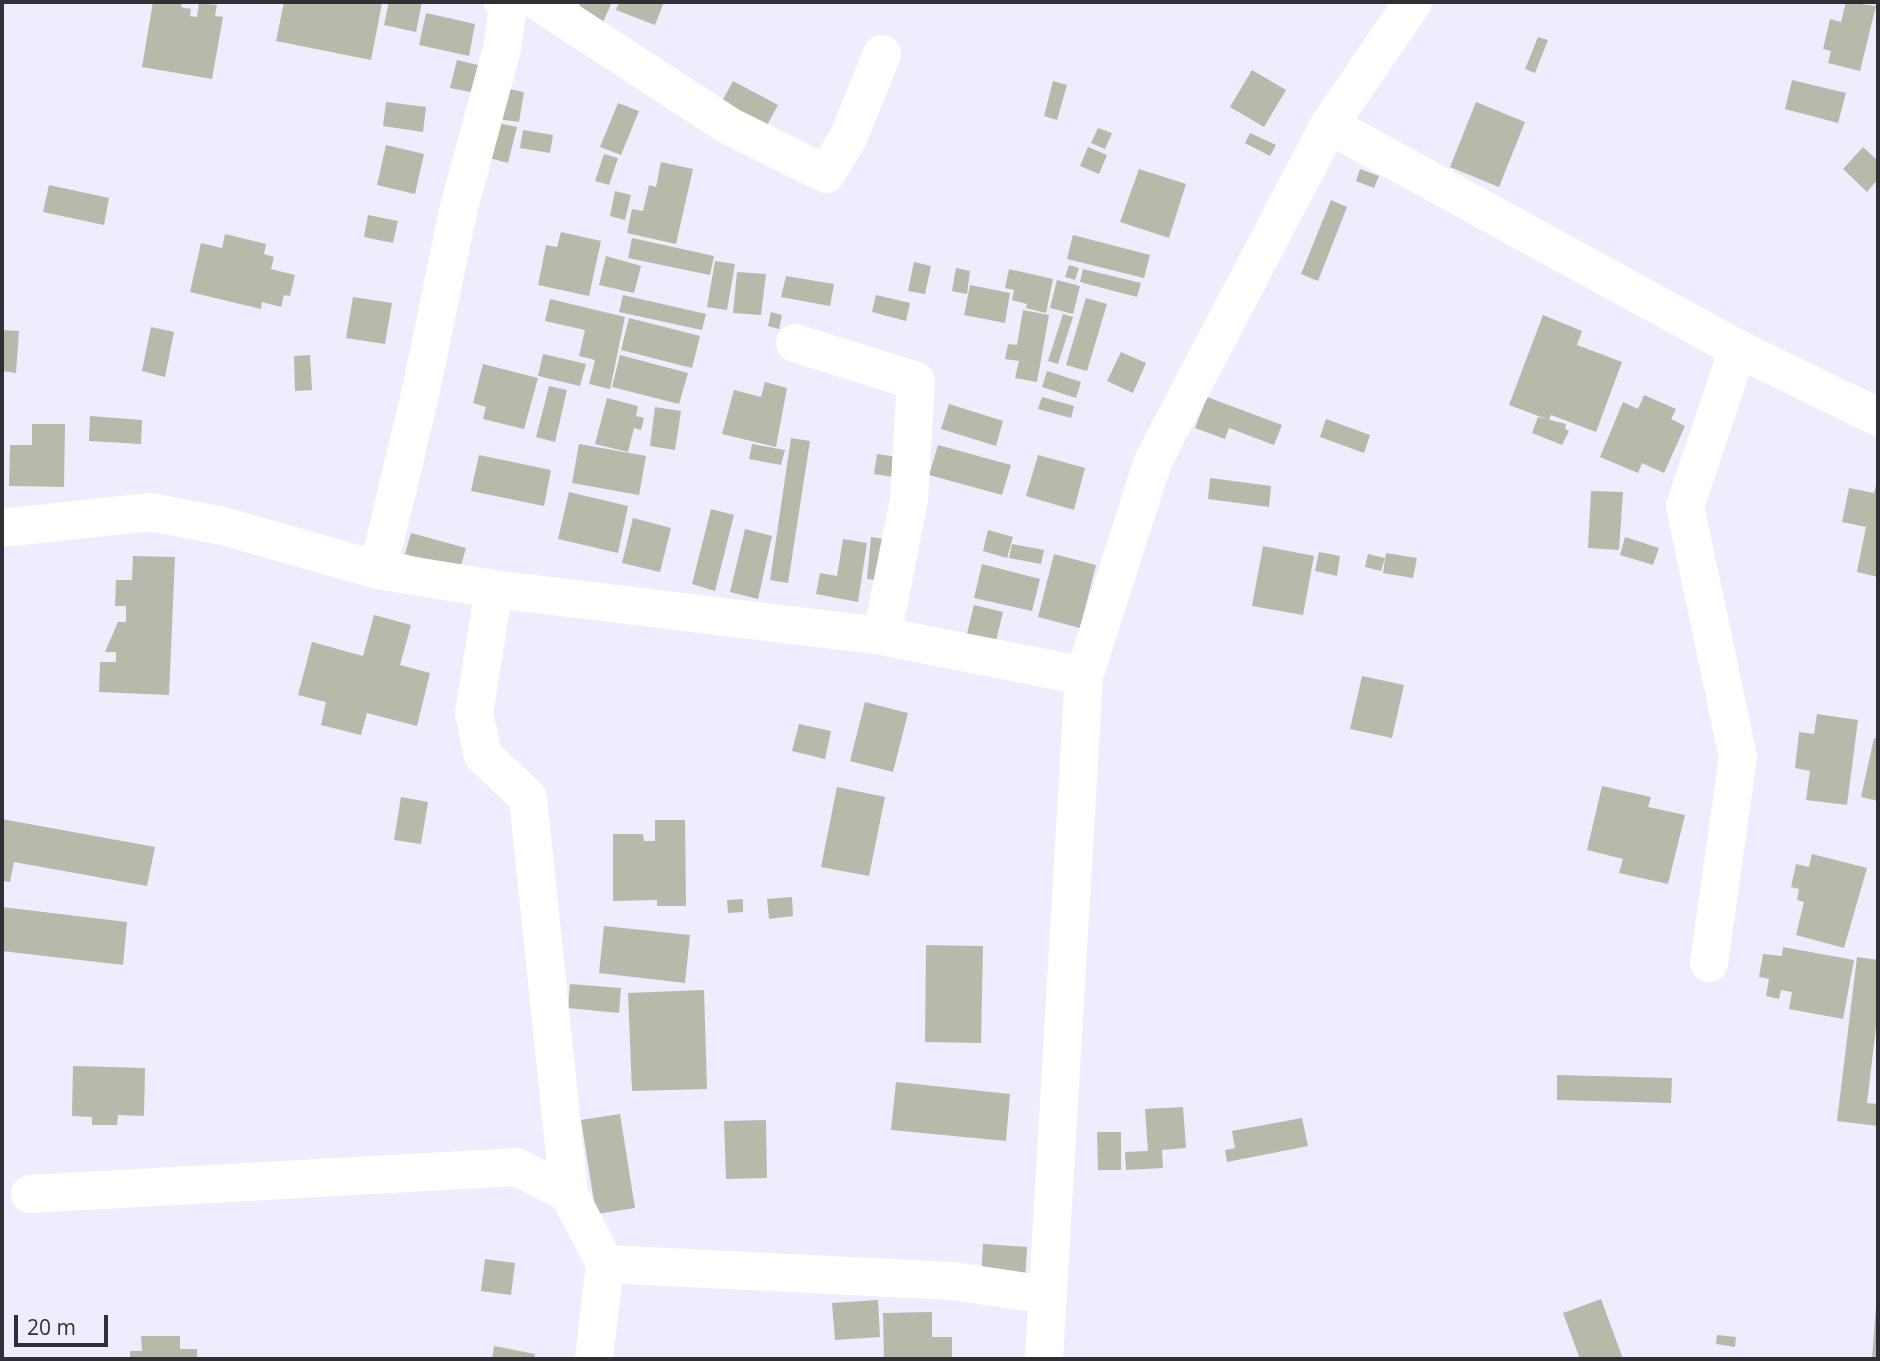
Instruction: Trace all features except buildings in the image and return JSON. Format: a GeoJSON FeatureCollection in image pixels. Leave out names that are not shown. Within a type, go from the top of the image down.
{"type":"FeatureCollection","features":[{"type":"Feature","properties":{"kind":"street"},"geometry":{"type":"LineString","coordinates":[[1044,1359],[1084,676],[1153,461],[1329,125],[1413,2]]}},
{"type":"Feature","properties":{"kind":"street"},"geometry":{"type":"LineString","coordinates":[[378,570],[421,390],[459,207],[502,49],[521,3],[729,126],[826,174],[848,138],[882,54]]}},
{"type":"Feature","properties":{"kind":"street"},"geometry":{"type":"LineString","coordinates":[[1329,125],[1738,349],[1878,417]]}},
{"type":"Feature","properties":{"kind":"street"},"geometry":{"type":"LineString","coordinates":[[795,343],[916,381],[909,499],[882,636]]}},
{"type":"Feature","properties":{"kind":"street"},"geometry":{"type":"LineString","coordinates":[[1709,963],[1738,757],[1685,506],[1738,349]]}},
{"type":"Feature","properties":{"kind":"street"},"geometry":{"type":"LineString","coordinates":[[2,528],[150,512],[223,526],[378,570],[494,589],[882,636],[1084,676]]}},
{"type":"Feature","properties":{"kind":"street"},"geometry":{"type":"LineString","coordinates":[[494,589],[474,713],[483,755],[528,798],[569,1194],[605,1265],[594,1359]]}},
{"type":"Feature","properties":{"kind":"street"},"geometry":{"type":"LineString","coordinates":[[30,1194],[517,1167],[569,1194]]}},
{"type":"Feature","properties":{"kind":"street"},"geometry":{"type":"LineString","coordinates":[[605,1265],[953,1281],[1047,1294]]}}]}
